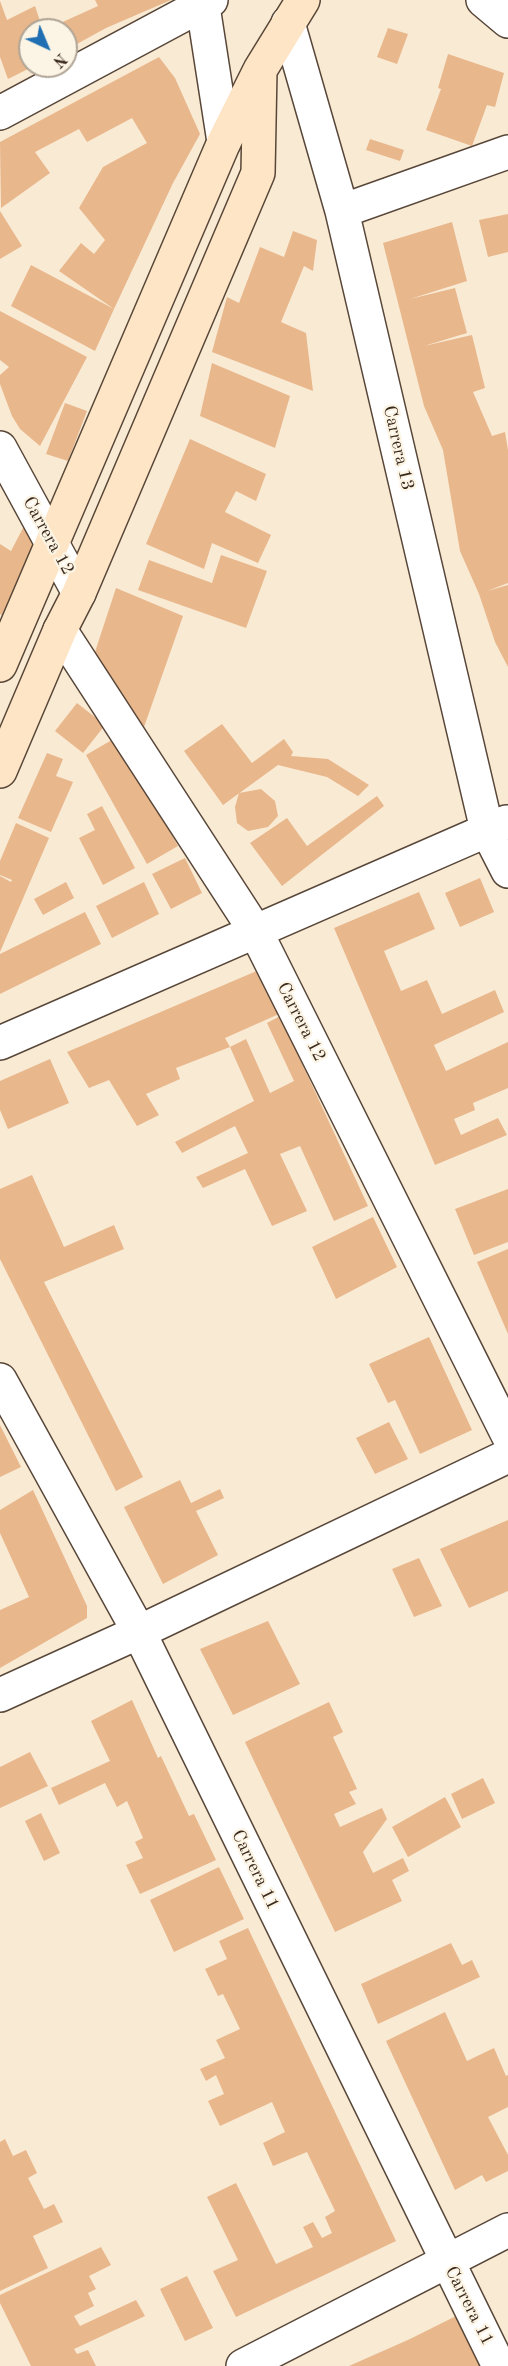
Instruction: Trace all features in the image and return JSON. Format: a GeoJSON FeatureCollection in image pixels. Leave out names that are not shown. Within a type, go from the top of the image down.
{"type":"FeatureCollection","features":[{"type":"Feature","properties":{"kind":"main road"},"geometry":{"type":"LineString","coordinates":[[0,665],[224,142],[260,70],[295,12]]}},
{"type":"Feature","properties":{"kind":"main road"},"geometry":{"type":"LineString","coordinates":[[0,771],[60,630],[79,593],[258,172],[260,70]]}},
{"type":"Feature","properties":{"kind":"street"},"geometry":{"type":"LineString","coordinates":[[483,0],[508,21]]}},
{"type":"Feature","properties":{"kind":"street"},"geometry":{"type":"LineString","coordinates":[[0,113],[206,2],[224,142]]}},
{"type":"Feature","properties":{"kind":"street","name":"Carrera 13"},"geometry":{"type":"LineString","coordinates":[[295,12],[342,211],[508,871]]}},
{"type":"Feature","properties":{"kind":"street"},"geometry":{"type":"LineString","coordinates":[[342,211],[508,152]]}},
{"type":"Feature","properties":{"kind":"street","name":"Carrera 12"},"geometry":{"type":"LineString","coordinates":[[0,448],[79,593]]}},
{"type":"Feature","properties":{"kind":"street","name":"Carrera 12"},"geometry":{"type":"LineString","coordinates":[[60,630],[256,932],[508,1435]]}},
{"type":"Feature","properties":{"kind":"street"},"geometry":{"type":"LineString","coordinates":[[0,1043],[498,826]]}},
{"type":"Feature","properties":{"kind":"street","name":"Carrera 11"},"geometry":{"type":"LineString","coordinates":[[0,1380],[139,1632],[499,2366]]}},
{"type":"Feature","properties":{"kind":"street"},"geometry":{"type":"LineString","coordinates":[[0,1695],[139,1632],[508,1456]]}},
{"type":"Feature","properties":{"kind":"street"},"geometry":{"type":"LineString","coordinates":[[243,2366],[508,2230]]}},
{"type":"Feature","properties":{"kind":"building"},"geometry":{"type":"Polygon","coordinates":[[[95,0],[171,0],[106,28],[78,43],[78,18],[72,18],[98,6],[95,0]]]}},
{"type":"Feature","properties":{"kind":"building"},"geometry":{"type":"Polygon","coordinates":[[[0,1],[7,20],[35,6],[39,18],[18,18],[18,74],[8,79],[0,57],[0,1]]]}},
{"type":"Feature","properties":{"kind":"building"},"geometry":{"type":"Polygon","coordinates":[[[388,28],[408,34],[397,64],[377,57],[388,28]]]}},
{"type":"Feature","properties":{"kind":"building"},"geometry":{"type":"Polygon","coordinates":[[[448,54],[504,73],[495,107],[487,105],[472,146],[426,130],[441,89],[438,88],[448,54]]]}},
{"type":"Feature","properties":{"kind":"building"},"geometry":{"type":"Polygon","coordinates":[[[159,57],[175,78],[200,134],[173,183],[114,309],[59,271],[81,243],[94,254],[105,240],[79,208],[103,167],[147,143],[132,118],[87,142],[79,129],[35,152],[50,173],[1,208],[0,142],[159,57]]]}},
{"type":"Feature","properties":{"kind":"building"},"geometry":{"type":"Polygon","coordinates":[[[370,139],[404,150],[400,161],[366,150],[370,139]]]}},
{"type":"Feature","properties":{"kind":"building"},"geometry":{"type":"Polygon","coordinates":[[[0,211],[22,246],[0,259],[0,211]]]}},
{"type":"Feature","properties":{"kind":"building"},"geometry":{"type":"Polygon","coordinates":[[[508,214],[508,252],[488,257],[479,220],[508,214]]]}},
{"type":"Feature","properties":{"kind":"building"},"geometry":{"type":"Polygon","coordinates":[[[452,222],[467,281],[410,299],[455,288],[467,333],[424,346],[472,335],[485,388],[473,392],[492,436],[505,432],[508,450],[508,583],[487,591],[508,585],[508,667],[495,642],[479,594],[460,551],[443,450],[424,406],[383,243],[452,222]]]}},
{"type":"Feature","properties":{"kind":"building"},"geometry":{"type":"Polygon","coordinates":[[[293,231],[317,240],[313,271],[304,266],[281,322],[306,333],[313,391],[212,352],[227,297],[239,303],[260,247],[284,257],[293,231]]]}},
{"type":"Feature","properties":{"kind":"building"},"geometry":{"type":"Polygon","coordinates":[[[31,265],[114,309],[95,351],[11,306],[31,265]]]}},
{"type":"Feature","properties":{"kind":"building"},"geometry":{"type":"Polygon","coordinates":[[[0,311],[87,357],[40,446],[20,429],[12,416],[0,384],[0,375],[9,367],[0,360],[0,311]]]}},
{"type":"Feature","properties":{"kind":"building"},"geometry":{"type":"Polygon","coordinates":[[[212,363],[290,396],[275,448],[200,416],[212,363]]]}},
{"type":"Feature","properties":{"kind":"building"},"geometry":{"type":"Polygon","coordinates":[[[65,403],[87,411],[68,461],[46,454],[65,403]]]}},
{"type":"Feature","properties":{"kind":"building"},"geometry":{"type":"Polygon","coordinates":[[[190,439],[266,474],[256,501],[236,491],[225,512],[271,535],[258,563],[212,543],[204,569],[146,544],[190,439]]]}},
{"type":"Feature","properties":{"kind":"building"},"geometry":{"type":"Polygon","coordinates":[[[24,526],[40,558],[13,624],[0,614],[0,544],[11,551],[24,526]]]}},
{"type":"Feature","properties":{"kind":"building"},"geometry":{"type":"Polygon","coordinates":[[[221,555],[267,571],[246,628],[138,590],[149,560],[212,583],[221,555]]]}},
{"type":"Feature","properties":{"kind":"building"},"geometry":{"type":"Polygon","coordinates":[[[116,588],[183,616],[144,727],[93,658],[116,588]]]}},
{"type":"Feature","properties":{"kind":"building"},"geometry":{"type":"Polygon","coordinates":[[[77,703],[105,725],[83,753],[55,731],[77,703]]]}},
{"type":"Feature","properties":{"kind":"building"},"geometry":{"type":"Polygon","coordinates":[[[222,724],[252,763],[284,739],[293,752],[291,756],[328,759],[369,785],[358,796],[327,777],[278,765],[223,805],[184,751],[222,724]]]}},
{"type":"Feature","properties":{"kind":"building"},"geometry":{"type":"Polygon","coordinates":[[[117,737],[178,846],[147,864],[86,755],[117,737]]]}},
{"type":"Feature","properties":{"kind":"building"},"geometry":{"type":"Polygon","coordinates":[[[47,753],[63,759],[56,776],[73,782],[51,832],[18,818],[47,753]]]}},
{"type":"Feature","properties":{"kind":"building"},"geometry":{"type":"Polygon","coordinates":[[[261,789],[275,801],[278,816],[268,827],[248,831],[237,823],[235,807],[239,793],[261,789]]]}},
{"type":"Feature","properties":{"kind":"building"},"geometry":{"type":"Polygon","coordinates":[[[377,796],[384,806],[282,886],[250,843],[287,818],[307,846],[377,796]]]}},
{"type":"Feature","properties":{"kind":"building"},"geometry":{"type":"Polygon","coordinates":[[[102,806],[135,868],[103,885],[79,838],[95,830],[87,814],[102,806]]]}},
{"type":"Feature","properties":{"kind":"building"},"geometry":{"type":"Polygon","coordinates":[[[16,823],[49,838],[0,952],[0,876],[11,882],[12,880],[0,875],[0,861],[16,823]]]}},
{"type":"Feature","properties":{"kind":"building"},"geometry":{"type":"Polygon","coordinates":[[[185,858],[202,893],[171,909],[152,874],[185,858]]]}},
{"type":"Feature","properties":{"kind":"building"},"geometry":{"type":"Polygon","coordinates":[[[480,878],[494,912],[460,927],[445,893],[480,878]]]}},
{"type":"Feature","properties":{"kind":"building"},"geometry":{"type":"Polygon","coordinates":[[[66,882],[74,898],[43,915],[34,899],[66,882]]]}},
{"type":"Feature","properties":{"kind":"building"},"geometry":{"type":"Polygon","coordinates":[[[144,882],[159,914],[112,938],[96,906],[144,882]]]}},
{"type":"Feature","properties":{"kind":"building"},"geometry":{"type":"Polygon","coordinates":[[[419,892],[435,929],[384,951],[401,991],[427,980],[442,1014],[495,990],[504,1012],[434,1045],[446,1071],[508,1042],[508,1088],[473,1103],[475,1110],[454,1119],[461,1135],[498,1118],[507,1135],[435,1165],[334,928],[419,892]]]}},
{"type":"Feature","properties":{"kind":"building"},"geometry":{"type":"Polygon","coordinates":[[[85,912],[101,944],[0,994],[0,954],[85,912]]]}},
{"type":"Feature","properties":{"kind":"building"},"geometry":{"type":"Polygon","coordinates":[[[259,970],[279,1014],[225,1038],[230,1047],[176,1068],[180,1079],[146,1094],[159,1115],[137,1126],[109,1080],[89,1088],[67,1052],[259,970]]]}},
{"type":"Feature","properties":{"kind":"building"},"geometry":{"type":"Polygon","coordinates":[[[280,1016],[368,1206],[334,1221],[300,1146],[280,1154],[307,1211],[272,1226],[245,1169],[203,1188],[196,1177],[248,1153],[235,1126],[182,1153],[175,1142],[254,1101],[230,1047],[246,1039],[270,1093],[294,1081],[267,1023],[280,1016]]]}},
{"type":"Feature","properties":{"kind":"building"},"geometry":{"type":"Polygon","coordinates":[[[50,1059],[69,1103],[8,1129],[0,1110],[0,1081],[50,1059]]]}},
{"type":"Feature","properties":{"kind":"building"},"geometry":{"type":"Polygon","coordinates":[[[32,1175],[64,1247],[114,1225],[124,1249],[44,1282],[143,1477],[116,1491],[0,1259],[0,1189],[32,1175]]]}},
{"type":"Feature","properties":{"kind":"building"},"geometry":{"type":"Polygon","coordinates":[[[508,1189],[508,1242],[474,1255],[455,1209],[508,1189]]]}},
{"type":"Feature","properties":{"kind":"building"},"geometry":{"type":"Polygon","coordinates":[[[373,1217],[397,1267],[336,1299],[312,1247],[373,1217]]]}},
{"type":"Feature","properties":{"kind":"building"},"geometry":{"type":"Polygon","coordinates":[[[508,1249],[508,1334],[477,1262],[508,1249]]]}},
{"type":"Feature","properties":{"kind":"building"},"geometry":{"type":"Polygon","coordinates":[[[429,1337],[472,1430],[420,1454],[395,1400],[388,1403],[369,1364],[429,1337]]]}},
{"type":"Feature","properties":{"kind":"building"},"geometry":{"type":"Polygon","coordinates":[[[389,1422],[408,1459],[375,1474],[356,1438],[389,1422]]]}},
{"type":"Feature","properties":{"kind":"building"},"geometry":{"type":"Polygon","coordinates":[[[0,1425],[21,1467],[0,1477],[0,1425]]]}},
{"type":"Feature","properties":{"kind":"building"},"geometry":{"type":"Polygon","coordinates":[[[180,1480],[191,1503],[220,1489],[224,1498],[196,1511],[218,1555],[163,1584],[124,1507],[180,1480]]]}},
{"type":"Feature","properties":{"kind":"building"},"geometry":{"type":"Polygon","coordinates":[[[33,1490],[87,1606],[87,1618],[0,1668],[0,1610],[29,1597],[0,1533],[0,1510],[33,1490]]]}},
{"type":"Feature","properties":{"kind":"building"},"geometry":{"type":"Polygon","coordinates":[[[508,1520],[508,1591],[469,1608],[440,1549],[508,1520]]]}},
{"type":"Feature","properties":{"kind":"building"},"geometry":{"type":"Polygon","coordinates":[[[419,1558],[442,1606],[414,1617],[392,1569],[419,1558]]]}},
{"type":"Feature","properties":{"kind":"building"},"geometry":{"type":"Polygon","coordinates":[[[268,1621],[300,1684],[233,1715],[200,1649],[268,1621]]]}},
{"type":"Feature","properties":{"kind":"building"},"geometry":{"type":"Polygon","coordinates":[[[132,1700],[158,1758],[161,1756],[189,1816],[194,1814],[216,1860],[140,1894],[126,1865],[143,1858],[135,1842],[143,1838],[127,1801],[117,1807],[105,1783],[59,1805],[51,1788],[110,1761],[91,1721],[132,1700]]]}},
{"type":"Feature","properties":{"kind":"building"},"geometry":{"type":"Polygon","coordinates":[[[329,1702],[343,1732],[333,1737],[357,1789],[349,1792],[356,1804],[334,1814],[340,1827],[382,1808],[387,1819],[363,1852],[373,1873],[403,1858],[409,1871],[392,1880],[402,1901],[335,1932],[245,1742],[329,1702]]]}},
{"type":"Feature","properties":{"kind":"building"},"geometry":{"type":"Polygon","coordinates":[[[30,1752],[48,1786],[0,1808],[0,1767],[30,1752]]]}},
{"type":"Feature","properties":{"kind":"building"},"geometry":{"type":"Polygon","coordinates":[[[483,1778],[495,1803],[462,1819],[451,1794],[483,1778]]]}},
{"type":"Feature","properties":{"kind":"building"},"geometry":{"type":"Polygon","coordinates":[[[445,1797],[461,1827],[408,1857],[392,1827],[445,1797]]]}},
{"type":"Feature","properties":{"kind":"building"},"geometry":{"type":"Polygon","coordinates":[[[41,1813],[60,1853],[44,1861],[25,1821],[41,1813]]]}},
{"type":"Feature","properties":{"kind":"building"},"geometry":{"type":"Polygon","coordinates":[[[219,1867],[244,1919],[174,1952],[150,1900],[219,1867]]]}},
{"type":"Feature","properties":{"kind":"building"},"geometry":{"type":"Polygon","coordinates":[[[248,1928],[396,2241],[236,2317],[213,2271],[238,2260],[207,2197],[236,2183],[276,2264],[313,2247],[303,2227],[313,2222],[322,2238],[332,2233],[325,2217],[335,2211],[307,2152],[273,2166],[263,2143],[285,2132],[272,2102],[220,2126],[208,2101],[224,2094],[216,2075],[206,2081],[200,2069],[225,2058],[216,2040],[240,2029],[223,1994],[218,1996],[205,1969],[227,1959],[219,1941],[248,1928]]]}},
{"type":"Feature","properties":{"kind":"building"},"geometry":{"type":"Polygon","coordinates":[[[451,1943],[462,1965],[472,1960],[480,1977],[378,2024],[361,1984],[451,1943]]]}},
{"type":"Feature","properties":{"kind":"building"},"geometry":{"type":"Polygon","coordinates":[[[445,2012],[467,2061],[494,2048],[506,2076],[508,2075],[508,2107],[488,2117],[508,2155],[508,2171],[486,2182],[482,2175],[455,2190],[386,2041],[445,2012]]]}},
{"type":"Feature","properties":{"kind":"building"},"geometry":{"type":"Polygon","coordinates":[[[5,2139],[13,2156],[26,2150],[37,2173],[28,2178],[44,2209],[54,2204],[63,2222],[33,2236],[48,2268],[0,2291],[0,2142],[5,2139]]]}},
{"type":"Feature","properties":{"kind":"building"},"geometry":{"type":"Polygon","coordinates":[[[101,2247],[111,2265],[89,2276],[96,2289],[88,2293],[94,2306],[74,2316],[80,2326],[136,2300],[145,2316],[74,2349],[77,2354],[88,2350],[96,2366],[31,2366],[0,2303],[0,2295],[101,2247]]]}},
{"type":"Feature","properties":{"kind":"building"},"geometry":{"type":"Polygon","coordinates":[[[187,2276],[213,2328],[185,2341],[160,2289],[187,2276]]]}},
{"type":"Feature","properties":{"kind":"building"},"geometry":{"type":"Polygon","coordinates":[[[460,2314],[483,2366],[349,2366],[410,2339],[460,2314]]]}}]}
